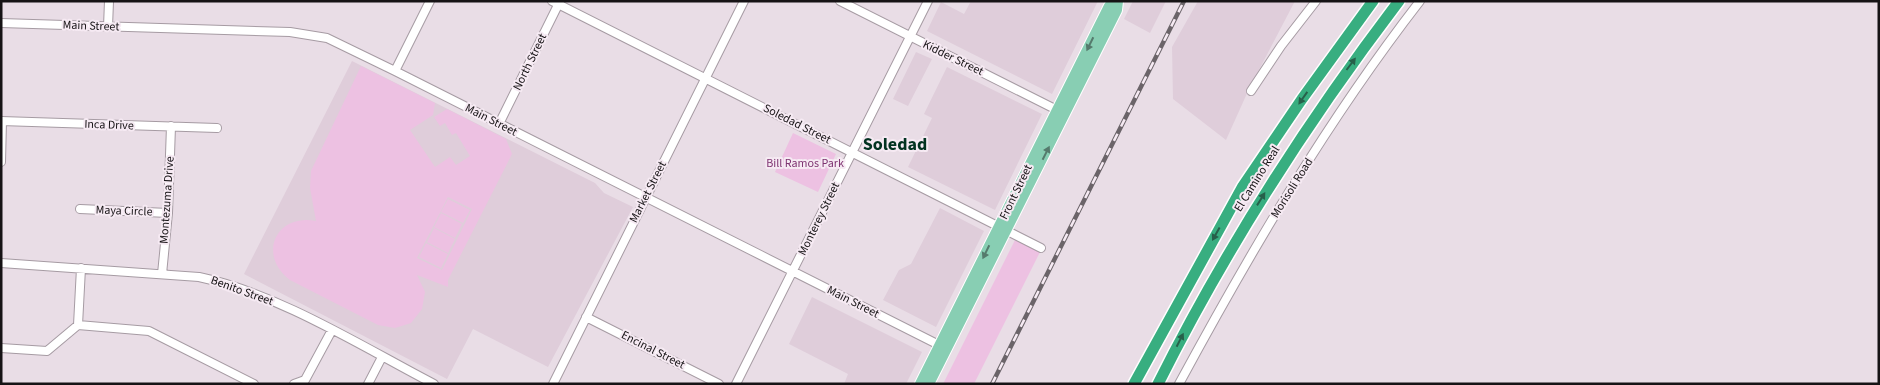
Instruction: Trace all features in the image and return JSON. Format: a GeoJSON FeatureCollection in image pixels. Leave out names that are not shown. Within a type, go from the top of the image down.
{"type":"FeatureCollection","features":[{"type":"Feature","properties":{"kind":"highway","name":"El Camino Real"},"geometry":{"type":"LineString","coordinates":[[1134,384],[1243,186],[1373,1]]}},
{"type":"Feature","properties":{"kind":"highway","name":"El Camino Real"},"geometry":{"type":"LineString","coordinates":[[1158,384],[1223,263],[1276,175],[1348,68],[1399,1]]}},
{"type":"Feature","properties":{"kind":"main road","name":"Front Street"},"geometry":{"type":"LineString","coordinates":[[920,384],[943,347],[1003,229],[1113,1]]}},
{"type":"Feature","properties":{"kind":"main road","name":"Front Street"},"geometry":{"type":"LineString","coordinates":[[1061,112],[1117,10],[1118,1]]}},
{"type":"Feature","properties":{"kind":"main road","name":"Front Street"},"geometry":{"type":"LineString","coordinates":[[929,384],[943,347]]}},
{"type":"Feature","properties":{"kind":"street"},"geometry":{"type":"LineString","coordinates":[[108,27],[109,1]]}},
{"type":"Feature","properties":{"kind":"street"},"geometry":{"type":"LineString","coordinates":[[395,71],[430,1]]}},
{"type":"Feature","properties":{"kind":"street","name":"Market Street"},"geometry":{"type":"LineString","coordinates":[[553,384],[744,1]]}},
{"type":"Feature","properties":{"kind":"street","name":"Kidder Street"},"geometry":{"type":"LineString","coordinates":[[840,1],[1061,112]]}},
{"type":"Feature","properties":{"kind":"street","name":"Monterey Street"},"geometry":{"type":"LineString","coordinates":[[736,384],[928,1]]}},
{"type":"Feature","properties":{"kind":"street"},"geometry":{"type":"LineString","coordinates":[[1251,91],[1281,46],[1316,1]]}},
{"type":"Feature","properties":{"kind":"street","name":"Morisoli Road"},"geometry":{"type":"LineString","coordinates":[[1178,384],[1224,300],[1285,197],[1339,113],[1420,1]]}},
{"type":"Feature","properties":{"kind":"street","name":"Soledad Street"},"geometry":{"type":"LineString","coordinates":[[557,2],[1041,248]]}},
{"type":"Feature","properties":{"kind":"street","name":"North Street"},"geometry":{"type":"LineString","coordinates":[[499,124],[557,2]]}},
{"type":"Feature","properties":{"kind":"street","name":"Main Street"},"geometry":{"type":"LineString","coordinates":[[1,23],[290,32],[327,38],[943,347]]}},
{"type":"Feature","properties":{"kind":"street"},"geometry":{"type":"LineString","coordinates":[[1,162],[2,122]]}},
{"type":"Feature","properties":{"kind":"street","name":"Inca Drive"},"geometry":{"type":"LineString","coordinates":[[2,122],[217,128]]}},
{"type":"Feature","properties":{"kind":"street","name":"Montezuma Drive"},"geometry":{"type":"LineString","coordinates":[[162,274],[168,212],[171,126]]}},
{"type":"Feature","properties":{"kind":"street","name":"Maya Circle"},"geometry":{"type":"LineString","coordinates":[[80,209],[168,212]]}},
{"type":"Feature","properties":{"kind":"street","name":"Benito Street"},"geometry":{"type":"LineString","coordinates":[[1,263],[199,277],[222,282],[269,300],[332,330],[434,384]]}},
{"type":"Feature","properties":{"kind":"street"},"geometry":{"type":"LineString","coordinates":[[78,325],[81,268]]}},
{"type":"Feature","properties":{"kind":"street","name":"Encinal Street"},"geometry":{"type":"LineString","coordinates":[[586,317],[719,384]]}},
{"type":"Feature","properties":{"kind":"street"},"geometry":{"type":"LineString","coordinates":[[1,348],[47,350],[78,325],[149,331],[254,384]]}},
{"type":"Feature","properties":{"kind":"street"},"geometry":{"type":"LineString","coordinates":[[294,384],[305,380],[332,330]]}},
{"type":"Feature","properties":{"kind":"street"},"geometry":{"type":"LineString","coordinates":[[368,384],[382,357]]}},
{"type":"Feature","properties":{"kind":"shaded area"},"geometry":{"type":"Polygon","coordinates":[[[971,1],[1098,1],[1052,94],[927,31],[941,2],[964,14],[971,1]]]}},
{"type":"Feature","properties":{"kind":"shaded area"},"geometry":{"type":"Polygon","coordinates":[[[1133,1],[1166,1],[1150,33],[1124,19],[1133,1]]]}},
{"type":"Feature","properties":{"kind":"shaded area"},"geometry":{"type":"Polygon","coordinates":[[[1198,1],[1295,1],[1249,89],[1226,140],[1173,99],[1172,47],[1198,1]]]}},
{"type":"Feature","properties":{"kind":"shaded area"},"geometry":{"type":"Polygon","coordinates":[[[916,52],[932,59],[908,106],[893,99],[916,52]]]}},
{"type":"Feature","properties":{"kind":"shaded area"},"geometry":{"type":"Polygon","coordinates":[[[352,61],[595,183],[604,193],[633,207],[548,367],[473,329],[447,379],[244,274],[352,61]]]}},
{"type":"Feature","properties":{"kind":"shaded area"},"geometry":{"type":"Polygon","coordinates":[[[947,67],[1042,114],[995,210],[908,167],[932,118],[924,114],[947,67]]]}},
{"type":"Feature","properties":{"kind":"shaded area"},"geometry":{"type":"Polygon","coordinates":[[[940,208],[984,231],[936,327],[883,300],[899,270],[911,264],[940,208]]]}},
{"type":"Feature","properties":{"kind":"shaded area"},"geometry":{"type":"Polygon","coordinates":[[[812,297],[922,352],[906,384],[844,384],[848,374],[789,344],[812,297]]]}},
{"type":"Feature","properties":{"kind":"green space"},"geometry":{"type":"Polygon","coordinates":[[[361,66],[435,103],[433,115],[410,130],[435,167],[450,157],[456,165],[470,156],[456,133],[452,135],[445,123],[440,126],[434,117],[447,109],[506,139],[512,154],[448,280],[448,287],[417,275],[425,292],[422,309],[411,323],[395,328],[378,325],[290,280],[280,270],[273,248],[281,230],[290,223],[302,220],[316,221],[310,188],[311,171],[361,66]],[[448,197],[417,258],[442,270],[472,209],[448,197]]]}},
{"type":"Feature","properties":{"kind":"green space","name":"Bill Ramos Park"},"geometry":{"type":"Polygon","coordinates":[[[793,133],[836,154],[818,192],[775,172],[793,133]]]}},
{"type":"Feature","properties":{"kind":"green space"},"geometry":{"type":"Polygon","coordinates":[[[448,199],[470,210],[463,223],[441,212],[448,199]]]}},
{"type":"Feature","properties":{"kind":"green space"},"geometry":{"type":"Polygon","coordinates":[[[441,213],[462,224],[455,238],[434,227],[441,213]]]}},
{"type":"Feature","properties":{"kind":"green space"},"geometry":{"type":"Polygon","coordinates":[[[434,228],[455,239],[448,253],[427,242],[434,228]]]}},
{"type":"Feature","properties":{"kind":"green space"},"geometry":{"type":"Polygon","coordinates":[[[1015,240],[1040,252],[974,384],[943,384],[1015,240]]]}},
{"type":"Feature","properties":{"kind":"green space"},"geometry":{"type":"Polygon","coordinates":[[[426,243],[448,254],[441,268],[419,257],[426,243]]]}},
{"type":"Feature","properties":{"kind":"railway"},"geometry":{"type":"LineString","coordinates":[[992,384],[1184,1]]}},
{"type":"Feature","properties":{"kind":"district","name":"Soledad"},"geometry":{"type":"Point","coordinates":[895,144]}}]}
